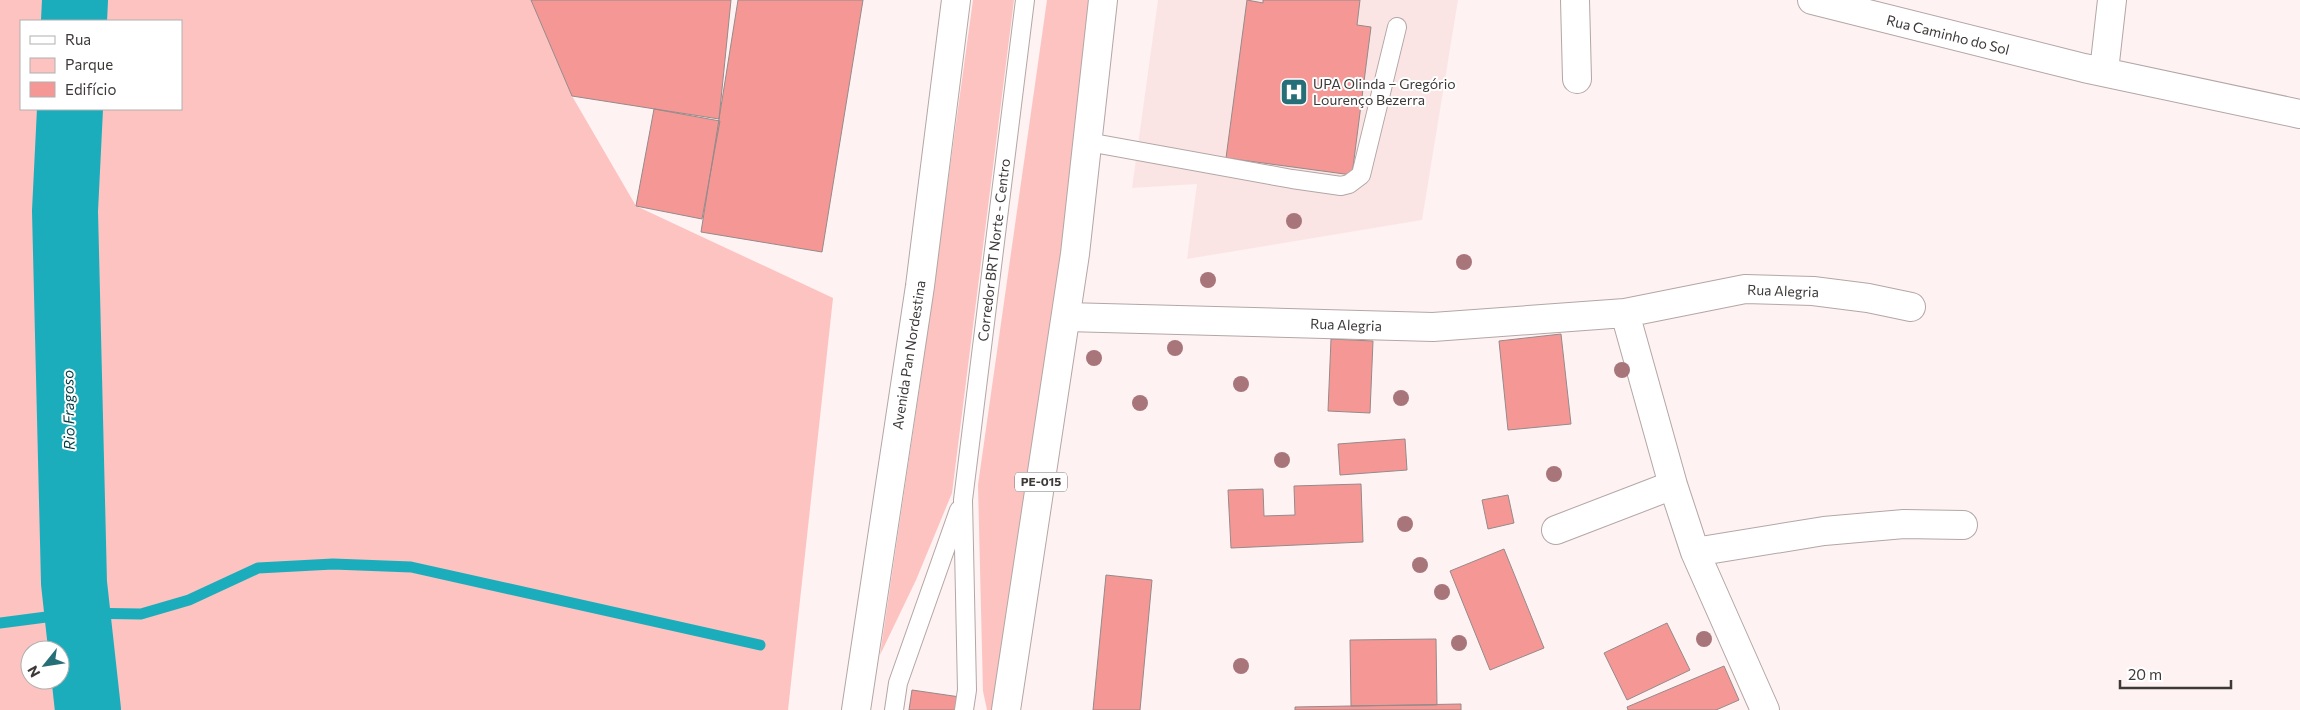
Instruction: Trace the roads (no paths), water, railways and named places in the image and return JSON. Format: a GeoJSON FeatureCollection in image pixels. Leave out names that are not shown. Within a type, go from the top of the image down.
{"type":"FeatureCollection","features":[{"type":"Feature","properties":{"kind":"main road","name":"Avenida Pan Nordestina"},"geometry":{"type":"LineString","coordinates":[[856,710],[920,286],[956,0]]}},
{"type":"Feature","properties":{"kind":"main road","name":"PE-015"},"geometry":{"type":"LineString","coordinates":[[1006,710],[1066,317],[1088,142],[1103,0]]}},
{"type":"Feature","properties":{"kind":"main road"},"geometry":{"type":"LineString","coordinates":[[1575,0],[1576,79]]}},
{"type":"Feature","properties":{"kind":"main road","name":"Rua Caminho do Sol"},"geometry":{"type":"LineString","coordinates":[[1812,0],[2094,70],[2300,114]]}},
{"type":"Feature","properties":{"kind":"main road"},"geometry":{"type":"LineString","coordinates":[[2094,70],[2112,0]]}},
{"type":"Feature","properties":{"kind":"main road","name":"Rua Alegria"},"geometry":{"type":"LineString","coordinates":[[1066,317],[1433,327],[1625,312],[1745,289],[1812,291],[1868,298],[1911,307]]}},
{"type":"Feature","properties":{"kind":"main road"},"geometry":{"type":"LineString","coordinates":[[1625,312],[1673,485],[1695,552],[1765,710]]}},
{"type":"Feature","properties":{"kind":"main road"},"geometry":{"type":"LineString","coordinates":[[1556,530],[1673,485]]}},
{"type":"Feature","properties":{"kind":"main road"},"geometry":{"type":"LineString","coordinates":[[1695,552],[1824,531],[1904,524],[1963,525]]}},
{"type":"Feature","properties":{"kind":"lane","name":"Corredor BRT Norte - Centro"},"geometry":{"type":"LineString","coordinates":[[964,710],[967,690],[963,500],[1025,0]]}},
{"type":"Feature","properties":{"kind":"lane"},"geometry":{"type":"LineString","coordinates":[[1088,142],[1292,179],[1340,186],[1349,184],[1361,175],[1397,27]]}},
{"type":"Feature","properties":{"kind":"lane","name":"Corredor BRT Norte - Centro"},"geometry":{"type":"LineString","coordinates":[[894,710],[898,683],[963,500]]}},
{"type":"Feature","properties":{"kind":"waterway","name":"Rio Fragoso"},"geometry":{"type":"LineString","coordinates":[[74,20],[75,0]]}},
{"type":"Feature","properties":{"kind":"waterway","name":"Rio Fragoso"},"geometry":{"type":"LineString","coordinates":[[70,110],[65,211],[74,583],[88,710]]}},
{"type":"Feature","properties":{"kind":"waterway"},"geometry":{"type":"LineString","coordinates":[[0,623],[77,613],[141,614],[189,600],[258,568],[333,564],[411,567],[760,645]]}},
{"type":"Feature","properties":{"kind":"place","name":"UPA Olinda – Gregório Lourenço Bezerra"},"geometry":{"type":"Point","coordinates":[1294,92]}}]}
